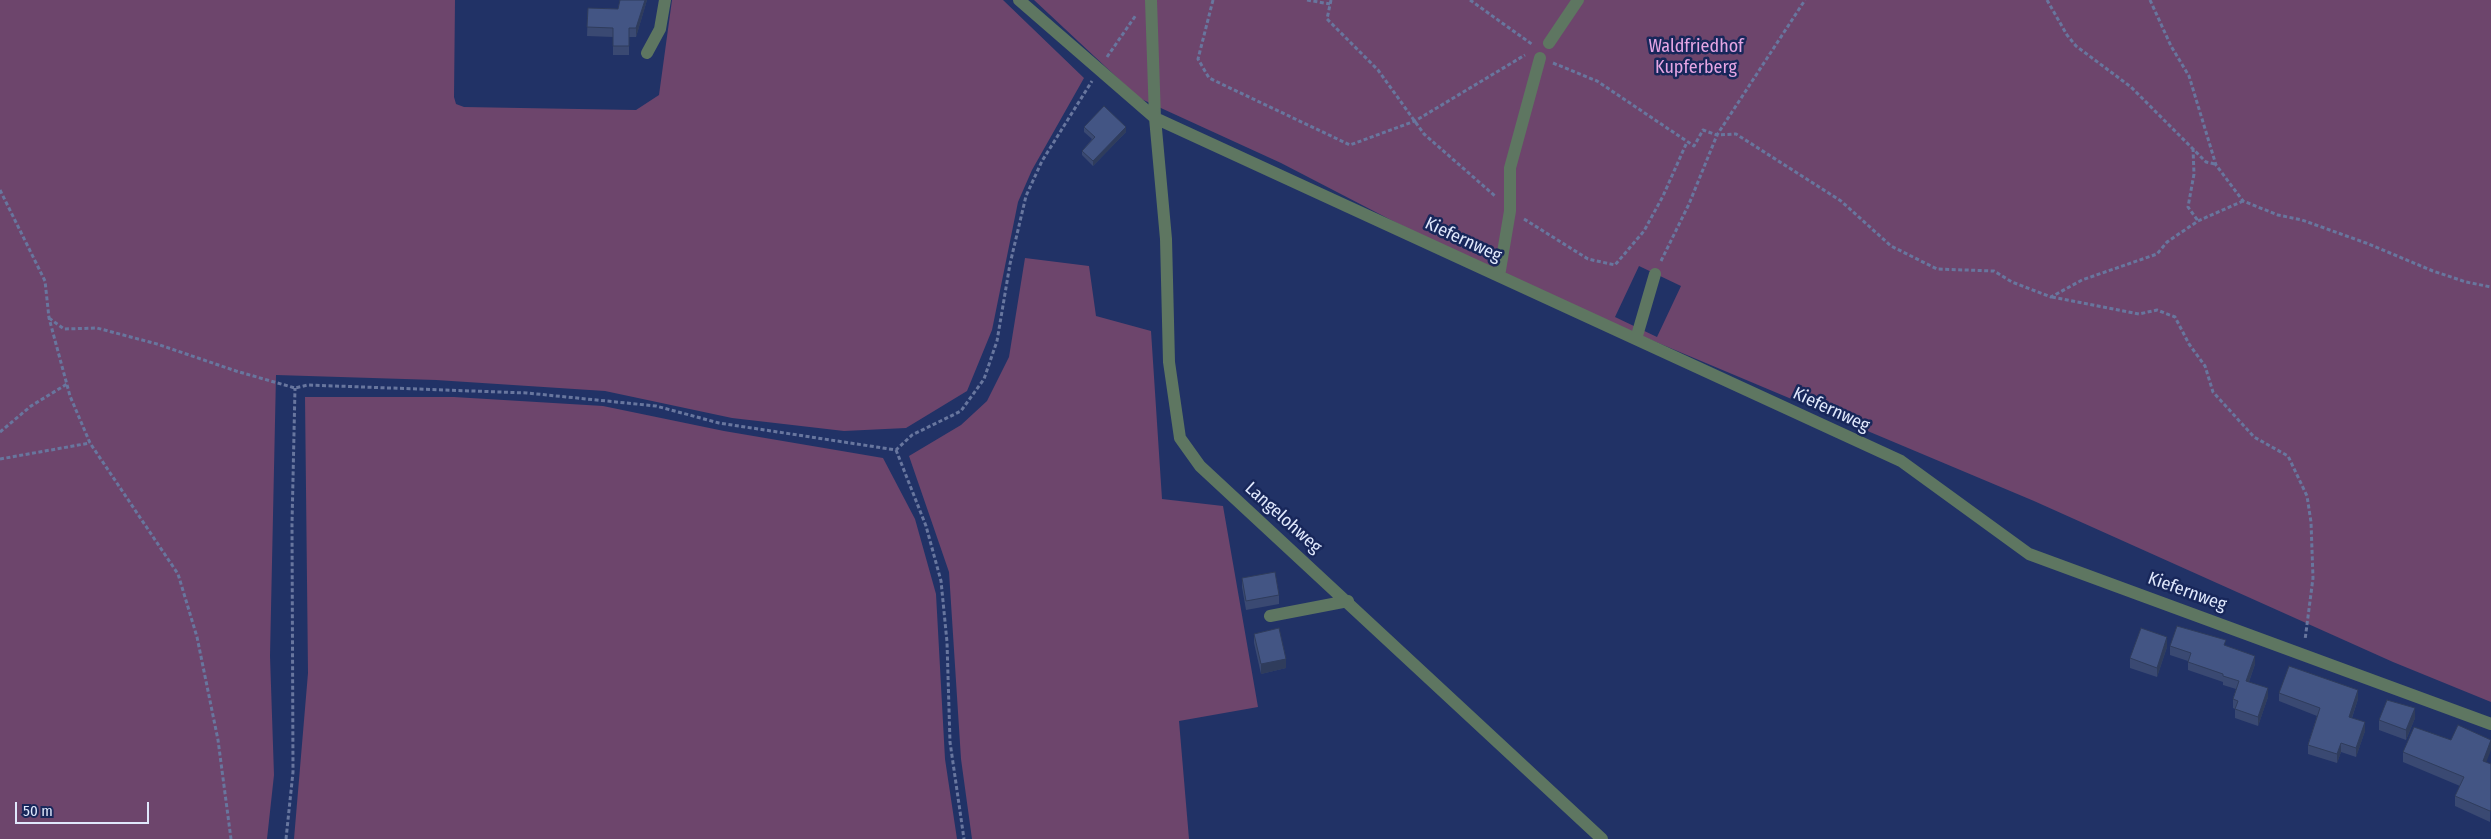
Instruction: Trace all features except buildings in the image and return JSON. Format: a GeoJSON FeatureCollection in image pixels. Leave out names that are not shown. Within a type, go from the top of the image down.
{"type":"FeatureCollection","features":[{"type":"Feature","properties":{"kind":"street"},"geometry":{"type":"LineString","coordinates":[[647,53],[660,29],[664,0]]}},
{"type":"Feature","properties":{"kind":"street","name":"Kiefernweg"},"geometry":{"type":"LineString","coordinates":[[1019,0],[1155,118],[1901,461],[2029,554],[2491,724]]}},
{"type":"Feature","properties":{"kind":"street"},"geometry":{"type":"LineString","coordinates":[[1549,43],[1578,0]]}},
{"type":"Feature","properties":{"kind":"street","name":"Langelohweg"},"geometry":{"type":"LineString","coordinates":[[1146,4],[1166,238],[1169,362],[1180,438],[1200,466],[1348,601],[1602,839]]}},
{"type":"Feature","properties":{"kind":"street"},"geometry":{"type":"LineString","coordinates":[[1499,276],[1510,210],[1510,168],[1540,58]]}},
{"type":"Feature","properties":{"kind":"street"},"geometry":{"type":"LineString","coordinates":[[1636,339],[1655,274]]}},
{"type":"Feature","properties":{"kind":"street"},"geometry":{"type":"LineString","coordinates":[[1270,616],[1348,601]]}},
{"type":"Feature","properties":{"kind":"path"},"geometry":{"type":"LineString","coordinates":[[1213,0],[1198,59],[1209,78],[1350,146],[1415,121],[1536,48],[1470,0]]}},
{"type":"Feature","properties":{"kind":"path"},"geometry":{"type":"LineString","coordinates":[[1307,0],[1330,2],[1326,19],[1378,70],[1424,134],[1510,210],[1588,259],[1615,265],[1644,231],[1663,196],[1687,142]]}},
{"type":"Feature","properties":{"kind":"path"},"geometry":{"type":"LineString","coordinates":[[1655,274],[1689,204],[1717,135],[1805,0]]}},
{"type":"Feature","properties":{"kind":"path"},"geometry":{"type":"LineString","coordinates":[[2047,0],[2067,35],[2076,46],[2131,87],[2206,162],[2216,164]]}},
{"type":"Feature","properties":{"kind":"path"},"geometry":{"type":"LineString","coordinates":[[2150,0],[2171,46],[2189,76],[2216,164],[2243,201],[2278,215],[2302,220],[2357,240],[2433,271],[2466,282],[2491,287]]}},
{"type":"Feature","properties":{"kind":"path"},"geometry":{"type":"LineString","coordinates":[[896,450],[912,435],[961,411],[984,379],[997,341],[1010,264],[1026,196],[1042,161],[1099,69],[1146,4]]}},
{"type":"Feature","properties":{"kind":"path"},"geometry":{"type":"LineString","coordinates":[[1540,58],[1597,81],[1694,146],[1703,130],[1717,135],[1736,134],[1841,200],[1891,246],[1937,269],[1994,271],[2012,282],[2051,296],[2139,314],[2157,310],[2175,317],[2189,344],[2205,366],[2214,392],[2254,437],[2288,456],[2307,496],[2311,522],[2313,578],[2302,653]]}},
{"type":"Feature","properties":{"kind":"path"},"geometry":{"type":"LineString","coordinates":[[2193,147],[2194,174],[2188,207],[2198,220]]}},
{"type":"Feature","properties":{"kind":"path"},"geometry":{"type":"LineString","coordinates":[[0,190],[45,282],[49,318],[67,384],[90,443],[178,574],[197,637],[216,730],[232,839]]}},
{"type":"Feature","properties":{"kind":"path"},"geometry":{"type":"LineString","coordinates":[[2051,296],[2082,280],[2157,254],[2167,242],[2198,220],[2243,201]]}},
{"type":"Feature","properties":{"kind":"path"},"geometry":{"type":"LineString","coordinates":[[49,318],[64,329],[98,328],[157,344],[236,371],[296,388],[308,385],[517,393],[656,406],[720,423],[896,450]]}},
{"type":"Feature","properties":{"kind":"path"},"geometry":{"type":"LineString","coordinates":[[0,432],[31,406],[67,384]]}},
{"type":"Feature","properties":{"kind":"path"},"geometry":{"type":"LineString","coordinates":[[286,839],[293,772],[292,524],[296,388]]}},
{"type":"Feature","properties":{"kind":"path"},"geometry":{"type":"LineString","coordinates":[[0,458],[90,443]]}},
{"type":"Feature","properties":{"kind":"path"},"geometry":{"type":"LineString","coordinates":[[896,450],[926,526],[941,581],[946,642],[950,742],[964,839]]}},
{"type":"Feature","properties":{"kind":"green space"},"geometry":{"type":"Polygon","coordinates":[[[0,0],[455,0],[454,97],[456,104],[464,107],[636,110],[659,95],[672,0],[1003,0],[1084,78],[1032,170],[1018,202],[992,330],[967,391],[906,428],[844,431],[732,418],[605,391],[436,380],[276,375],[270,656],[274,775],[267,839],[0,839],[0,0]]]}},
{"type":"Feature","properties":{"kind":"green space","name":"Waldfriedhof Kupferberg"},"geometry":{"type":"Polygon","coordinates":[[[1034,0],[2491,0],[2491,702],[2393,662],[2034,501],[1499,276],[1281,163],[1139,98],[1034,0]],[[1639,266],[1615,317],[1657,337],[1681,286],[1639,266]]]}},
{"type":"Feature","properties":{"kind":"green space"},"geometry":{"type":"Polygon","coordinates":[[[1025,258],[1089,266],[1096,316],[1151,331],[1162,499],[1223,506],[1258,707],[1179,721],[1189,839],[972,839],[961,759],[949,572],[909,456],[961,425],[987,401],[1009,357],[1025,258]]]}},
{"type":"Feature","properties":{"kind":"green space"},"geometry":{"type":"Polygon","coordinates":[[[305,397],[454,397],[603,406],[724,431],[883,458],[915,519],[936,594],[945,759],[957,839],[294,839],[308,673],[305,397]]]}}]}
